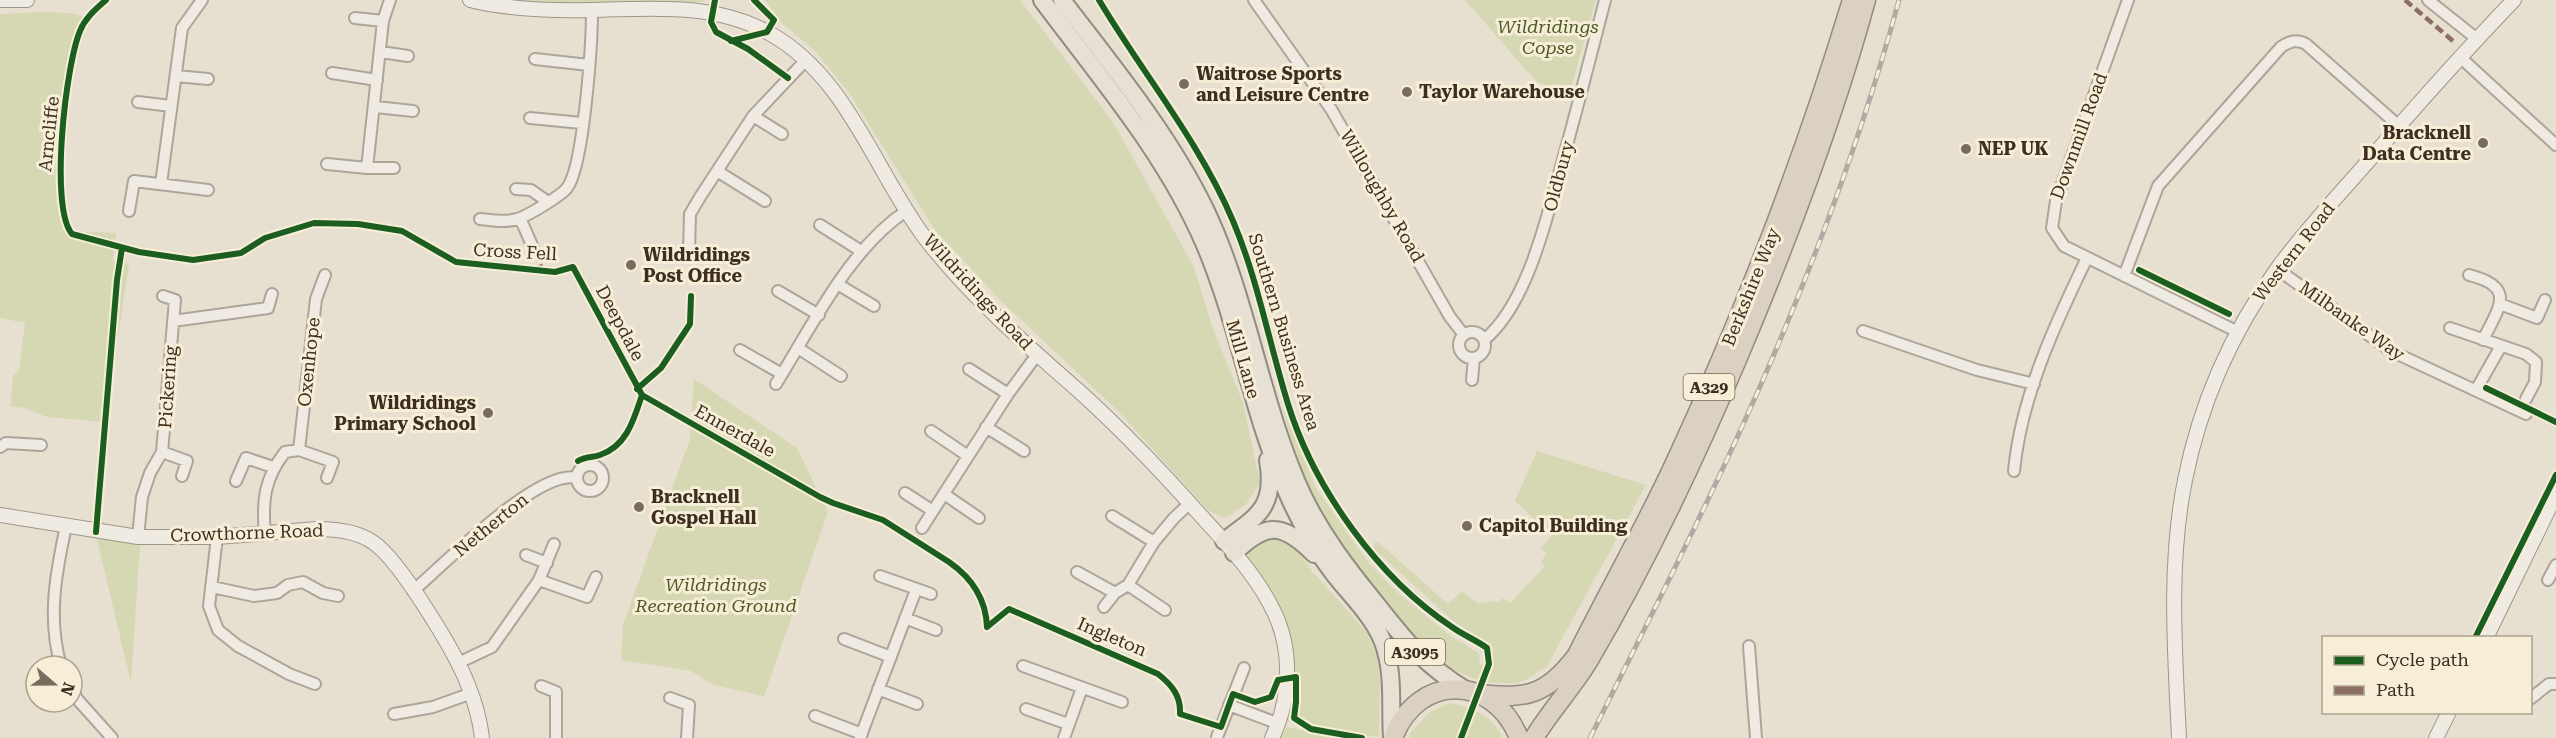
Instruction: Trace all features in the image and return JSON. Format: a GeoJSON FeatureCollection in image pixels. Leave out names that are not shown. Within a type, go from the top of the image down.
{"type":"FeatureCollection","features":[{"type":"Feature","properties":{"kind":"highway","name":"Berkshire Way"},"geometry":{"type":"LineString","coordinates":[[1392,738],[1404,717],[1421,699],[1445,690],[1472,691],[1506,697],[1532,694],[1556,680],[1577,655],[1668,477],[1739,319],[1807,140],[1852,0]]}},
{"type":"Feature","properties":{"kind":"highway","name":"Berkshire Way"},"geometry":{"type":"LineString","coordinates":[[1534,738],[1588,661],[1668,510],[1708,426],[1791,227],[1840,85],[1866,0]]}},
{"type":"Feature","properties":{"kind":"highway"},"geometry":{"type":"LineString","coordinates":[[1472,691],[1503,711],[1519,738]]}},
{"type":"Feature","properties":{"kind":"main road","name":"Mill Lane"},"geometry":{"type":"LineString","coordinates":[[1042,0],[1152,146],[1182,196],[1206,247],[1229,310],[1262,426],[1290,499],[1310,538],[1332,571],[1375,626],[1385,647],[1391,681],[1392,738]]}},
{"type":"Feature","properties":{"kind":"main road","name":"Mill Lane"},"geometry":{"type":"LineString","coordinates":[[1062,0],[1154,123],[1205,209],[1246,316],[1288,457],[1303,496],[1325,537],[1406,643],[1435,669],[1472,691]]}},
{"type":"Feature","properties":{"kind":"main road"},"geometry":{"type":"LineString","coordinates":[[1229,547],[1257,516],[1270,493],[1269,467],[1262,426]]}},
{"type":"Feature","properties":{"kind":"main road"},"geometry":{"type":"LineString","coordinates":[[1229,547],[1260,532],[1277,530],[1301,541],[1332,571]]}},
{"type":"Feature","properties":{"kind":"street"},"geometry":{"type":"LineString","coordinates":[[0,0],[27,0]]}},
{"type":"Feature","properties":{"kind":"street"},"geometry":{"type":"LineString","coordinates":[[161,184],[182,28],[202,0]]}},
{"type":"Feature","properties":{"kind":"street"},"geometry":{"type":"LineString","coordinates":[[368,168],[384,21],[390,0]]}},
{"type":"Feature","properties":{"kind":"street","name":"Wildridings Road"},"geometry":{"type":"LineString","coordinates":[[470,0],[534,10],[689,8],[725,15],[767,32],[789,45],[806,60],[822,75],[840,100],[906,211],[927,239],[962,280],[1036,356],[1132,441],[1191,503],[1229,547],[1270,604],[1283,635],[1288,679],[1285,703],[1272,738]]}},
{"type":"Feature","properties":{"kind":"street","name":"Willoughby Road"},"geometry":{"type":"LineString","coordinates":[[1254,0],[1331,109],[1450,317],[1464,335]]}},
{"type":"Feature","properties":{"kind":"street","name":"Oldbury"},"geometry":{"type":"LineString","coordinates":[[1484,340],[1507,314],[1528,271],[1547,222],[1605,0]]}},
{"type":"Feature","properties":{"kind":"street","name":"Downmill Road"},"geometry":{"type":"LineString","coordinates":[[2128,0],[2056,201],[2051,220],[2052,228],[2064,246],[2238,332]]}},
{"type":"Feature","properties":{"kind":"street"},"geometry":{"type":"LineString","coordinates":[[2428,0],[2477,39]]}},
{"type":"Feature","properties":{"kind":"street","name":"Western Road"},"geometry":{"type":"LineString","coordinates":[[2179,738],[2175,607],[2177,549],[2183,491],[2194,441],[2217,375],[2238,332],[2277,268],[2460,57],[2514,0]]}},
{"type":"Feature","properties":{"kind":"street","name":"Cross Fell"},"geometry":{"type":"LineString","coordinates":[[480,219],[506,221],[520,218],[560,196],[568,188],[576,173],[592,41],[592,10]]}},
{"type":"Feature","properties":{"kind":"street"},"geometry":{"type":"LineString","coordinates":[[355,18],[384,21]]}},
{"type":"Feature","properties":{"kind":"street"},"geometry":{"type":"LineString","coordinates":[[2124,276],[2162,181],[2286,44],[2299,41],[2306,44],[2399,126]]}},
{"type":"Feature","properties":{"kind":"street"},"geometry":{"type":"LineString","coordinates":[[381,52],[408,56]]}},
{"type":"Feature","properties":{"kind":"street"},"geometry":{"type":"LineString","coordinates":[[2460,57],[2556,145]]}},
{"type":"Feature","properties":{"kind":"street"},"geometry":{"type":"LineString","coordinates":[[536,59],[589,65]]}},
{"type":"Feature","properties":{"kind":"street"},"geometry":{"type":"LineString","coordinates":[[689,251],[690,214],[753,116],[806,60]]}},
{"type":"Feature","properties":{"kind":"street"},"geometry":{"type":"LineString","coordinates":[[332,74],[377,80]]}},
{"type":"Feature","properties":{"kind":"street"},"geometry":{"type":"LineString","coordinates":[[176,76],[208,79]]}},
{"type":"Feature","properties":{"kind":"street"},"geometry":{"type":"LineString","coordinates":[[138,102],[171,106]]}},
{"type":"Feature","properties":{"kind":"street"},"geometry":{"type":"LineString","coordinates":[[376,107],[413,111]]}},
{"type":"Feature","properties":{"kind":"street"},"geometry":{"type":"LineString","coordinates":[[753,116],[782,134]]}},
{"type":"Feature","properties":{"kind":"street"},"geometry":{"type":"LineString","coordinates":[[530,117],[582,123]]}},
{"type":"Feature","properties":{"kind":"street"},"geometry":{"type":"LineString","coordinates":[[327,164],[394,168]]}},
{"type":"Feature","properties":{"kind":"street"},"geometry":{"type":"LineString","coordinates":[[717,171],[765,201]]}},
{"type":"Feature","properties":{"kind":"street"},"geometry":{"type":"LineString","coordinates":[[129,211],[134,181],[208,190]]}},
{"type":"Feature","properties":{"kind":"street"},"geometry":{"type":"LineString","coordinates":[[516,189],[531,190],[548,202]]}},
{"type":"Feature","properties":{"kind":"street"},"geometry":{"type":"LineString","coordinates":[[776,384],[861,251],[887,224],[906,211]]}},
{"type":"Feature","properties":{"kind":"street","name":"Cross Fell"},"geometry":{"type":"LineString","coordinates":[[520,218],[535,252]]}},
{"type":"Feature","properties":{"kind":"street"},"geometry":{"type":"LineString","coordinates":[[820,225],[861,251]]}},
{"type":"Feature","properties":{"kind":"street"},"geometry":{"type":"LineString","coordinates":[[2014,471],[2034,384],[2066,302],[2087,258]]}},
{"type":"Feature","properties":{"kind":"street","name":"Milbanke Way"},"geometry":{"type":"LineString","coordinates":[[2277,268],[2391,351],[2526,414]]}},
{"type":"Feature","properties":{"kind":"street","name":"Oxenhope"},"geometry":{"type":"LineString","coordinates":[[299,450],[316,299],[324,275]]}},
{"type":"Feature","properties":{"kind":"street"},"geometry":{"type":"LineString","coordinates":[[2469,275],[2488,280],[2496,287],[2500,304],[2483,340]]}},
{"type":"Feature","properties":{"kind":"street"},"geometry":{"type":"LineString","coordinates":[[839,285],[874,306]]}},
{"type":"Feature","properties":{"kind":"street"},"geometry":{"type":"LineString","coordinates":[[778,291],[819,315]]}},
{"type":"Feature","properties":{"kind":"street","name":"Pickering"},"geometry":{"type":"LineString","coordinates":[[173,321],[268,308],[272,294]]}},
{"type":"Feature","properties":{"kind":"street","name":"Pickering"},"geometry":{"type":"LineString","coordinates":[[138,537],[142,497],[150,473],[162,452],[175,300],[163,296]]}},
{"type":"Feature","properties":{"kind":"street"},"geometry":{"type":"LineString","coordinates":[[2500,304],[2537,318],[2545,300]]}},
{"type":"Feature","properties":{"kind":"street"},"geometry":{"type":"LineString","coordinates":[[2450,328],[2526,354],[2536,362],[2535,382],[2526,399]]}},
{"type":"Feature","properties":{"kind":"street"},"geometry":{"type":"LineString","coordinates":[[1863,331],[1977,370],[2034,384]]}},
{"type":"Feature","properties":{"kind":"street"},"geometry":{"type":"LineString","coordinates":[[1475,333],[1484,340],[1484,352],[1474,358],[1466,357],[1460,351],[1460,342],[1464,335],[1475,333]]}},
{"type":"Feature","properties":{"kind":"street"},"geometry":{"type":"LineString","coordinates":[[2476,390],[2501,346]]}},
{"type":"Feature","properties":{"kind":"street"},"geometry":{"type":"LineString","coordinates":[[798,348],[841,376]]}},
{"type":"Feature","properties":{"kind":"street"},"geometry":{"type":"LineString","coordinates":[[740,350],[782,374]]}},
{"type":"Feature","properties":{"kind":"street"},"geometry":{"type":"LineString","coordinates":[[922,528],[986,427],[1036,356]]}},
{"type":"Feature","properties":{"kind":"street"},"geometry":{"type":"LineString","coordinates":[[1472,380],[1474,358]]}},
{"type":"Feature","properties":{"kind":"street"},"geometry":{"type":"LineString","coordinates":[[969,369],[1008,394]]}},
{"type":"Feature","properties":{"kind":"street"},"geometry":{"type":"LineString","coordinates":[[986,427],[1024,451]]}},
{"type":"Feature","properties":{"kind":"street"},"geometry":{"type":"LineString","coordinates":[[931,431],[968,456]]}},
{"type":"Feature","properties":{"kind":"street"},"geometry":{"type":"LineString","coordinates":[[0,447],[6,442],[41,445]]}},
{"type":"Feature","properties":{"kind":"street"},"geometry":{"type":"LineString","coordinates":[[265,534],[263,500],[273,467],[285,452],[299,450],[333,462],[327,478]]}},
{"type":"Feature","properties":{"kind":"street","name":"Pickering"},"geometry":{"type":"LineString","coordinates":[[162,452],[187,461],[182,476]]}},
{"type":"Feature","properties":{"kind":"street"},"geometry":{"type":"LineString","coordinates":[[236,481],[246,458],[273,467]]}},
{"type":"Feature","properties":{"kind":"street","name":"Netherton"},"geometry":{"type":"LineString","coordinates":[[413,591],[516,502],[554,480],[567,475],[577,477]]}},
{"type":"Feature","properties":{"kind":"street"},"geometry":{"type":"LineString","coordinates":[[906,493],[933,511]]}},
{"type":"Feature","properties":{"kind":"street"},"geometry":{"type":"LineString","coordinates":[[944,494],[979,518]]}},
{"type":"Feature","properties":{"kind":"street"},"geometry":{"type":"LineString","coordinates":[[2487,636],[2556,494]]}},
{"type":"Feature","properties":{"kind":"street"},"geometry":{"type":"LineString","coordinates":[[1104,607],[1114,593],[1128,585],[1154,542],[1174,518],[1191,503]]}},
{"type":"Feature","properties":{"kind":"street","name":"Crowthorne Road"},"geometry":{"type":"LineString","coordinates":[[0,515],[138,537],[217,537],[333,529],[364,537],[382,549],[413,591],[458,663],[472,693],[482,738]]}},
{"type":"Feature","properties":{"kind":"street"},"geometry":{"type":"LineString","coordinates":[[1112,516],[1154,542]]}},
{"type":"Feature","properties":{"kind":"street"},"geometry":{"type":"LineString","coordinates":[[58,654],[54,637],[53,613],[56,574],[66,526]]}},
{"type":"Feature","properties":{"kind":"street"},"geometry":{"type":"LineString","coordinates":[[217,537],[208,606],[218,630],[238,646],[310,682],[301,691]]}},
{"type":"Feature","properties":{"kind":"street"},"geometry":{"type":"LineString","coordinates":[[458,663],[492,647],[539,580],[554,544]]}},
{"type":"Feature","properties":{"kind":"street"},"geometry":{"type":"LineString","coordinates":[[526,555],[547,563]]}},
{"type":"Feature","properties":{"kind":"street"},"geometry":{"type":"LineString","coordinates":[[2548,580],[2556,566]]}},
{"type":"Feature","properties":{"kind":"street"},"geometry":{"type":"LineString","coordinates":[[1077,572],[1114,593]]}},
{"type":"Feature","properties":{"kind":"street"},"geometry":{"type":"LineString","coordinates":[[880,576],[931,594]]}},
{"type":"Feature","properties":{"kind":"street"},"geometry":{"type":"LineString","coordinates":[[539,580],[587,597],[596,577]]}},
{"type":"Feature","properties":{"kind":"street"},"geometry":{"type":"LineString","coordinates":[[212,587],[254,596],[277,593],[288,585],[303,582],[323,593],[338,596]]}},
{"type":"Feature","properties":{"kind":"street"},"geometry":{"type":"LineString","coordinates":[[1128,585],[1165,610]]}},
{"type":"Feature","properties":{"kind":"street"},"geometry":{"type":"LineString","coordinates":[[815,716],[861,736],[916,590]]}},
{"type":"Feature","properties":{"kind":"street"},"geometry":{"type":"LineString","coordinates":[[905,618],[936,630]]}},
{"type":"Feature","properties":{"kind":"street"},"geometry":{"type":"LineString","coordinates":[[844,639],[891,657]]}},
{"type":"Feature","properties":{"kind":"street"},"geometry":{"type":"LineString","coordinates":[[1749,646],[1756,738]]}},
{"type":"Feature","properties":{"kind":"street"},"geometry":{"type":"LineString","coordinates":[[1023,666],[1122,702]]}},
{"type":"Feature","properties":{"kind":"street"},"geometry":{"type":"LineString","coordinates":[[1217,737],[1244,668]]}},
{"type":"Feature","properties":{"kind":"street"},"geometry":{"type":"LineString","coordinates":[[2532,697],[2549,684],[2556,684]]}},
{"type":"Feature","properties":{"kind":"street"},"geometry":{"type":"LineString","coordinates":[[541,686],[556,692],[556,738]]}},
{"type":"Feature","properties":{"kind":"street"},"geometry":{"type":"LineString","coordinates":[[1064,738],[1082,688]]}},
{"type":"Feature","properties":{"kind":"street"},"geometry":{"type":"LineString","coordinates":[[878,689],[917,704]]}},
{"type":"Feature","properties":{"kind":"street"},"geometry":{"type":"LineString","coordinates":[[394,714],[433,707],[472,693]]}},
{"type":"Feature","properties":{"kind":"street"},"geometry":{"type":"LineString","coordinates":[[670,698],[689,705],[687,738]]}},
{"type":"Feature","properties":{"kind":"street"},"geometry":{"type":"LineString","coordinates":[[1229,705],[1279,724]]}},
{"type":"Feature","properties":{"kind":"street"},"geometry":{"type":"LineString","coordinates":[[84,707],[112,738]]}},
{"type":"Feature","properties":{"kind":"street"},"geometry":{"type":"LineString","coordinates":[[1026,709],[1068,724]]}},
{"type":"Feature","properties":{"kind":"street"},"geometry":{"type":"LineString","coordinates":[[2436,738],[2448,714]]}},
{"type":"Feature","properties":{"kind":"green space"},"geometry":{"type":"Polygon","coordinates":[[[506,0],[706,0],[703,2],[589,4],[506,0]]]}},
{"type":"Feature","properties":{"kind":"green space"},"geometry":{"type":"Polygon","coordinates":[[[765,0],[1020,0],[1113,122],[1194,267],[1213,329],[1243,403],[1260,483],[1246,504],[1226,518],[1209,511],[1116,409],[1000,300],[935,230],[850,94],[816,52],[783,24],[765,0]]]}},
{"type":"Feature","properties":{"kind":"green space","name":"Wildridings Copse"},"geometry":{"type":"Polygon","coordinates":[[[1465,0],[1596,0],[1568,98],[1535,80],[1465,0]]]}},
{"type":"Feature","properties":{"kind":"green space"},"geometry":{"type":"Polygon","coordinates":[[[71,13],[88,18],[76,45],[63,142],[63,195],[66,216],[74,231],[116,233],[113,261],[129,264],[105,422],[47,417],[24,408],[10,406],[13,376],[19,370],[25,323],[0,318],[0,14],[71,13]]]}},
{"type":"Feature","properties":{"kind":"green space","name":"Wildridings Recreation Ground"},"geometry":{"type":"Polygon","coordinates":[[[694,379],[797,448],[828,512],[764,696],[713,685],[691,671],[621,660],[623,625],[690,439],[694,379]]]}},
{"type":"Feature","properties":{"kind":"green space"},"geometry":{"type":"Polygon","coordinates":[[[1282,407],[1316,488],[1368,562],[1396,591],[1449,635],[1477,652],[1480,656],[1479,664],[1491,669],[1491,647],[1502,657],[1492,646],[1452,620],[1372,547],[1378,542],[1448,604],[1462,591],[1479,604],[1495,601],[1498,603],[1503,598],[1510,603],[1545,566],[1541,562],[1546,554],[1541,548],[1552,536],[1515,501],[1537,451],[1646,485],[1547,666],[1519,682],[1488,682],[1463,674],[1440,661],[1419,644],[1381,603],[1317,511],[1301,473],[1282,407]]]}},
{"type":"Feature","properties":{"kind":"green space"},"geometry":{"type":"Polygon","coordinates":[[[1267,534],[1290,540],[1312,571],[1366,631],[1377,655],[1380,681],[1379,737],[1285,721],[1291,682],[1264,584],[1244,552],[1267,534]]]}},
{"type":"Feature","properties":{"kind":"green space"},"geometry":{"type":"Polygon","coordinates":[[[97,539],[140,544],[131,683],[97,539]]]}},
{"type":"Feature","properties":{"kind":"green space"},"geometry":{"type":"Polygon","coordinates":[[[1450,703],[1480,713],[1494,724],[1502,738],[1409,738],[1410,733],[1430,712],[1450,703]]]}},
{"type":"Feature","properties":{"kind":"green space"},"geometry":{"type":"Polygon","coordinates":[[[1287,727],[1343,738],[1280,738],[1287,727]]]}},
{"type":"Feature","properties":{"kind":"railway"},"geometry":{"type":"LineString","coordinates":[[1590,738],[1705,507],[1787,324],[1848,164],[1899,0]]}},
{"type":"Feature","properties":{"kind":"marked path"},"geometry":{"type":"LineString","coordinates":[[2405,0],[2453,41]]}},
{"type":"Feature","properties":{"kind":"marked path"},"geometry":{"type":"LineString","coordinates":[[535,252],[543,272]]}},
{"type":"Feature","properties":{"kind":"cycle path","name":"Arncliffe"},"geometry":{"type":"LineString","coordinates":[[106,0],[88,18],[80,31],[65,103],[62,135],[62,196],[65,219],[72,234],[139,252],[193,260],[241,253],[265,238],[314,223],[358,224],[402,231],[456,262],[555,272],[573,267],[642,395],[820,497],[883,520],[949,562],[971,582],[981,598],[987,627]]}},
{"type":"Feature","properties":{"kind":"cycle path"},"geometry":{"type":"LineString","coordinates":[[715,0],[711,22],[716,32],[748,49],[788,78]]}},
{"type":"Feature","properties":{"kind":"cycle path"},"geometry":{"type":"LineString","coordinates":[[731,41],[767,32],[774,20],[754,0]]}},
{"type":"Feature","properties":{"kind":"cycle path","name":"Southern Business Area"},"geometry":{"type":"LineString","coordinates":[[1099,0],[1204,163],[1233,221],[1242,243],[1299,436],[1332,499],[1374,557],[1399,583],[1425,607],[1452,627],[1487,648],[1489,664],[1461,738]]}},
{"type":"Feature","properties":{"kind":"cycle path"},"geometry":{"type":"LineString","coordinates":[[96,532],[117,280],[122,248]]}},
{"type":"Feature","properties":{"kind":"cycle path"},"geometry":{"type":"LineString","coordinates":[[2139,270],[2229,314]]}},
{"type":"Feature","properties":{"kind":"cycle path"},"geometry":{"type":"LineString","coordinates":[[637,389],[661,368],[690,324],[691,296]]}},
{"type":"Feature","properties":{"kind":"cycle path"},"geometry":{"type":"LineString","coordinates":[[2486,388],[2556,422]]}},
{"type":"Feature","properties":{"kind":"cycle path"},"geometry":{"type":"LineString","coordinates":[[578,461],[600,455],[617,445],[628,431],[642,395]]}},
{"type":"Feature","properties":{"kind":"cycle path"},"geometry":{"type":"LineString","coordinates":[[2476,636],[2556,475]]}},
{"type":"Feature","properties":{"kind":"cycle path","name":"Ingleton"},"geometry":{"type":"LineString","coordinates":[[987,627],[1009,609],[1158,674],[1175,691],[1180,714],[1221,727],[1233,694],[1255,702],[1271,697],[1278,680],[1296,677],[1294,718],[1311,729],[1362,738]]}},
{"type":"Feature","properties":{"kind":"place","name":"Waitrose Sports and Leisure Centre"},"geometry":{"type":"Point","coordinates":[1184,84]}},
{"type":"Feature","properties":{"kind":"place","name":"Taylor Warehouse"},"geometry":{"type":"Point","coordinates":[1407,92]}},
{"type":"Feature","properties":{"kind":"place","name":"Bracknell Data Centre"},"geometry":{"type":"Point","coordinates":[2483,143]}},
{"type":"Feature","properties":{"kind":"place","name":"NEP UK"},"geometry":{"type":"Point","coordinates":[1966,149]}},
{"type":"Feature","properties":{"kind":"place","name":"Wildridings Post Office"},"geometry":{"type":"Point","coordinates":[631,265]}},
{"type":"Feature","properties":{"kind":"place","name":"Wildridings Primary School"},"geometry":{"type":"Point","coordinates":[488,413]}},
{"type":"Feature","properties":{"kind":"place","name":"Bracknell Gospel Hall"},"geometry":{"type":"Point","coordinates":[639,507]}},
{"type":"Feature","properties":{"kind":"place","name":"Capitol Building"},"geometry":{"type":"Point","coordinates":[1467,526]}}]}
